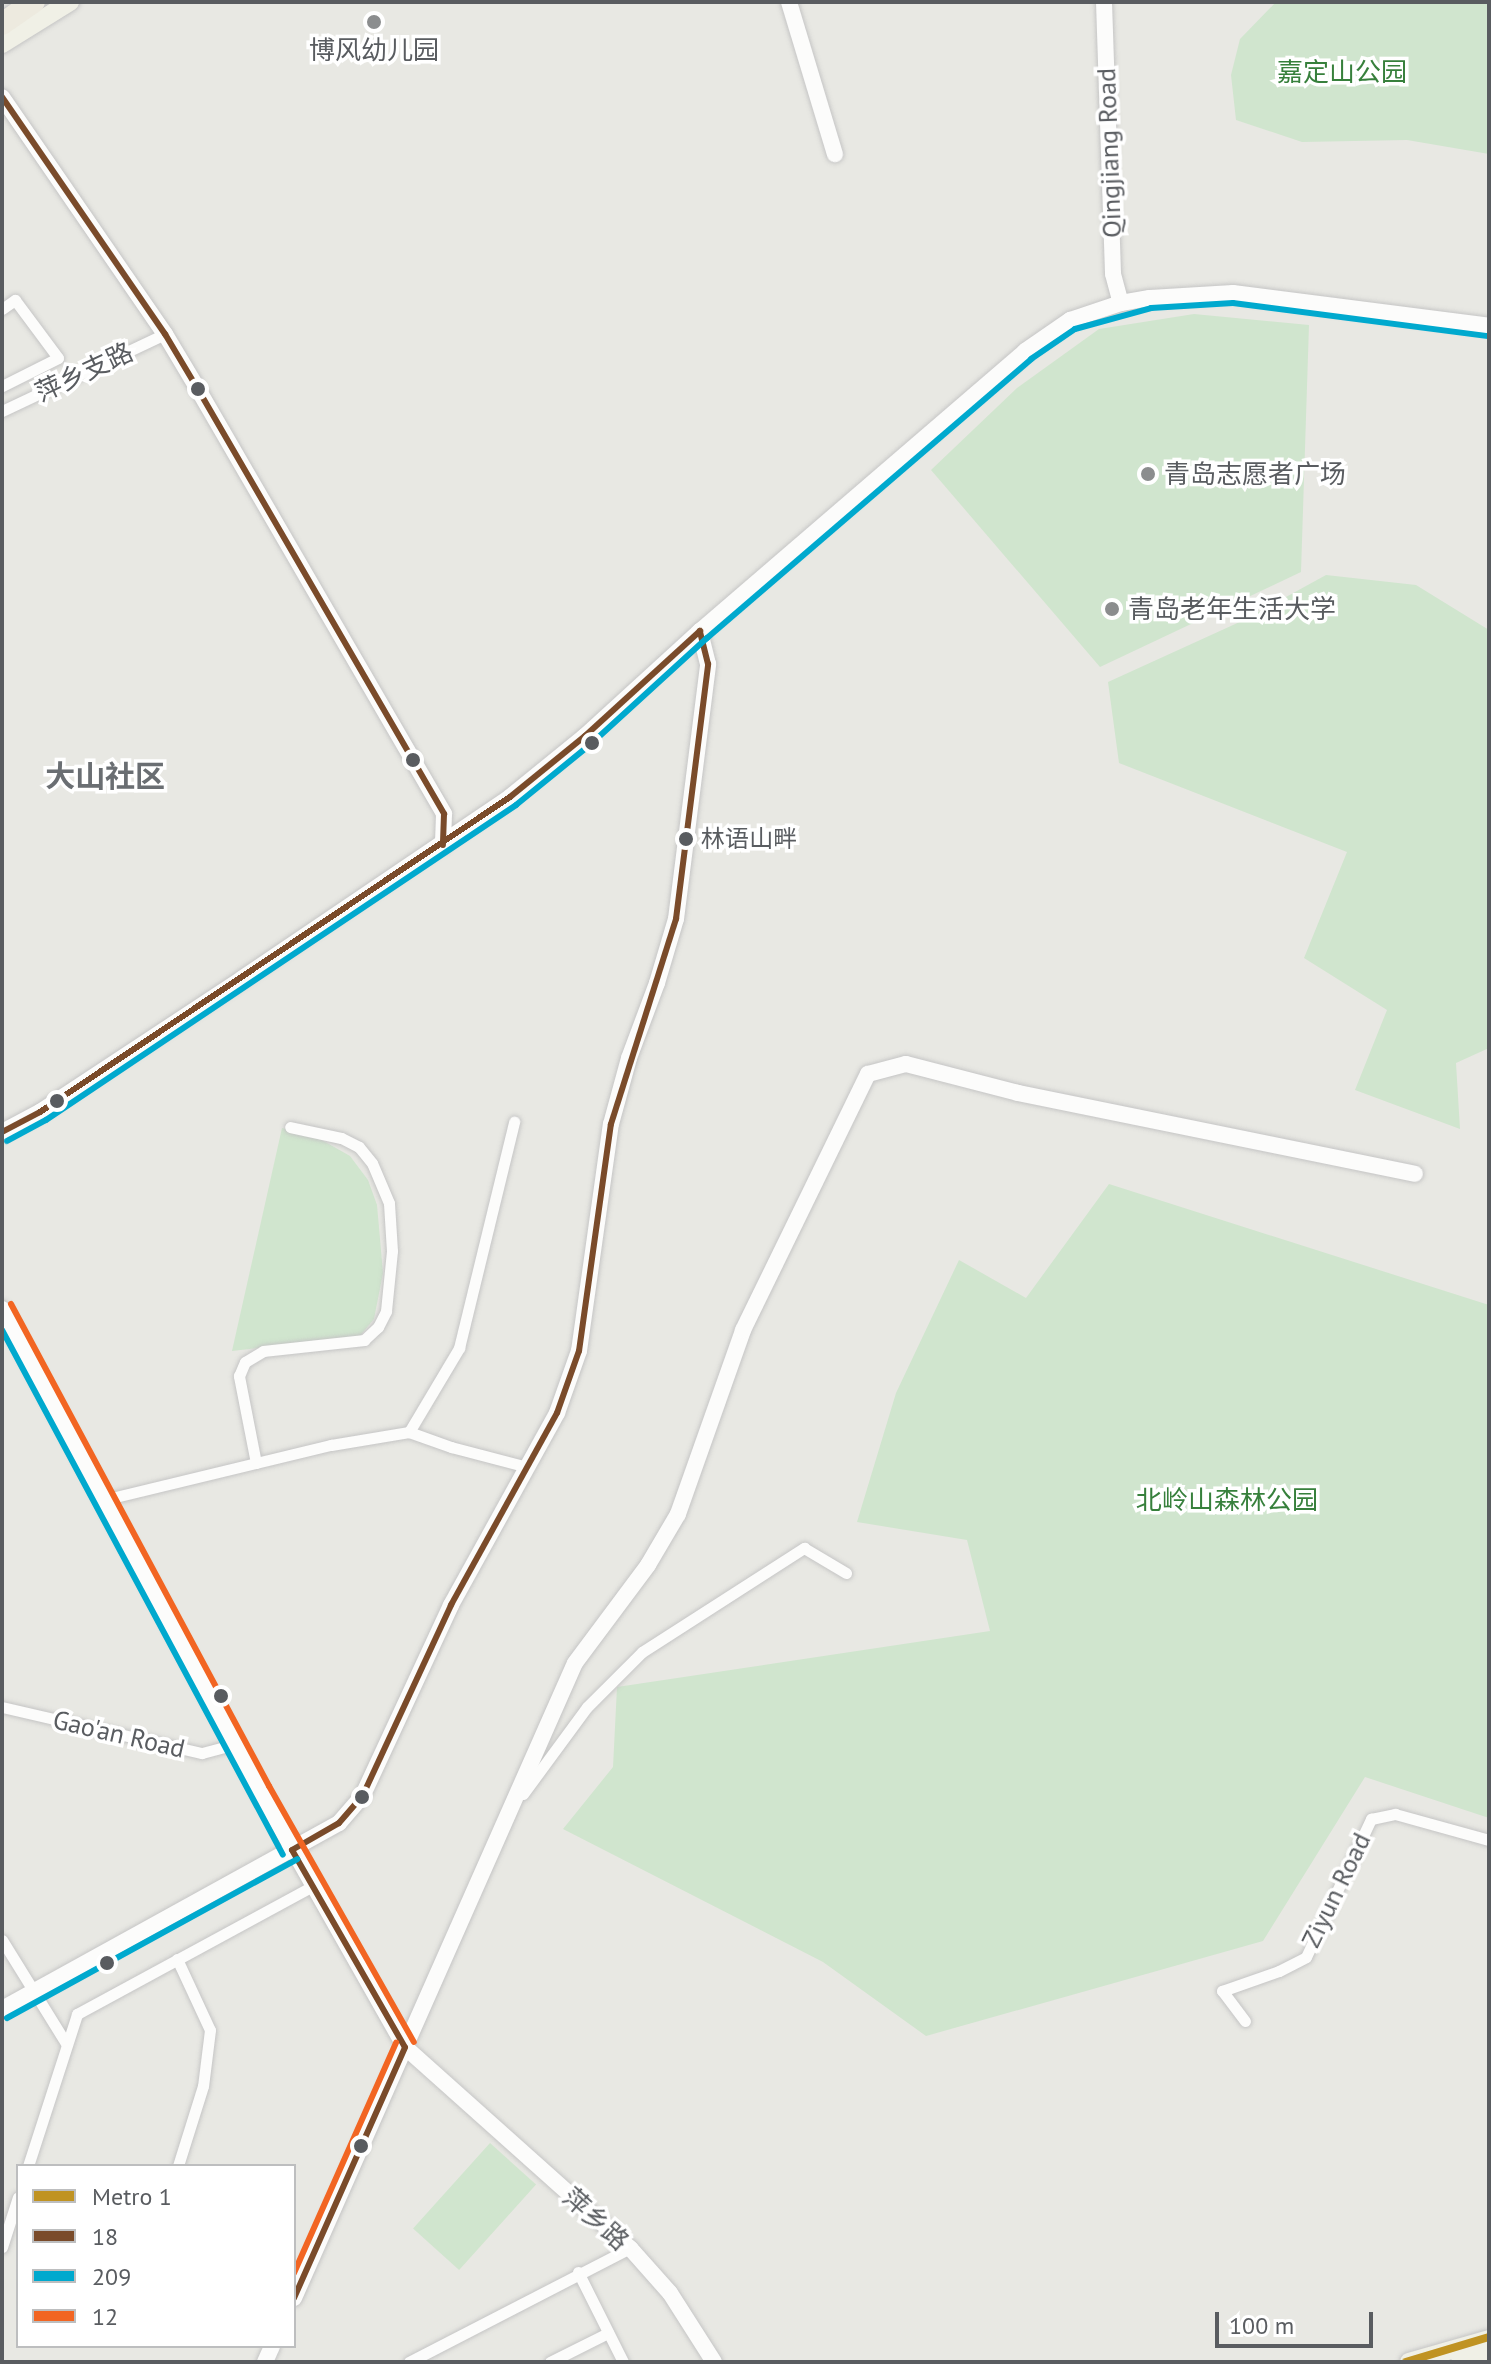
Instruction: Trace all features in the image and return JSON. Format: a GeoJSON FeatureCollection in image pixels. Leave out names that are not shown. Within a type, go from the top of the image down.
{"type":"FeatureCollection","features":[{"type":"Feature","properties":{"kind":"highway"},"geometry":{"type":"LineString","coordinates":[[2,24],[34,3]]}},
{"type":"Feature","properties":{"kind":"main road"},"geometry":{"type":"LineString","coordinates":[[2,44],[70,2]]}},
{"type":"Feature","properties":{"kind":"main road"},"geometry":{"type":"LineString","coordinates":[[1409,2362],[1489,2339]]}},
{"type":"Feature","properties":{"kind":"main road"},"geometry":{"type":"LineString","coordinates":[[1460,2362],[1489,2354]]}},
{"type":"Feature","properties":{"kind":"street"},"geometry":{"type":"LineString","coordinates":[[789,2],[835,154]]}},
{"type":"Feature","properties":{"kind":"street","name":"Qingjiang Road"},"geometry":{"type":"LineString","coordinates":[[1104,2],[1113,274],[1121,303]]}},
{"type":"Feature","properties":{"kind":"street"},"geometry":{"type":"LineString","coordinates":[[2,97],[165,334],[444,814],[443,845]]}},
{"type":"Feature","properties":{"kind":"street"},"geometry":{"type":"LineString","coordinates":[[2,1132],[40,1112],[443,845],[510,797],[585,736],[700,631],[1025,351],[1070,320],[1121,303],[1233,293],[1489,326]]}},
{"type":"Feature","properties":{"kind":"street"},"geometry":{"type":"LineString","coordinates":[[2,309],[15,300],[58,358],[2,386]]}},
{"type":"Feature","properties":{"kind":"street","name":"萍乡支路"},"geometry":{"type":"LineString","coordinates":[[2,411],[165,334]]}},
{"type":"Feature","properties":{"kind":"street"},"geometry":{"type":"LineString","coordinates":[[2,2009],[339,1823],[362,1797],[451,1605],[557,1413],[579,1351],[611,1124],[629,1058],[657,983],[676,919],[708,664],[700,631]]}},
{"type":"Feature","properties":{"kind":"street"},"geometry":{"type":"LineString","coordinates":[[296,2293],[575,1663],[648,1565],[678,1514],[743,1330],[868,1074],[906,1064],[1018,1093],[1415,1174]]}},
{"type":"Feature","properties":{"kind":"street"},"geometry":{"type":"LineString","coordinates":[[409,1432],[459,1348],[514,1122]]}},
{"type":"Feature","properties":{"kind":"street"},"geometry":{"type":"LineString","coordinates":[[256,1463],[239,1376],[245,1362],[263,1351],[364,1340],[378,1327],[386,1311],[392,1251],[389,1203],[372,1163],[359,1147],[341,1138],[290,1127]]}},
{"type":"Feature","properties":{"kind":"street","name":"萍乡路"},"geometry":{"type":"LineString","coordinates":[[2,1309],[292,1850],[405,2047],[630,2248],[670,2293],[708,2360]]}},
{"type":"Feature","properties":{"kind":"street"},"geometry":{"type":"LineString","coordinates":[[103,1500],[256,1463],[409,1432],[451,1447],[527,1467]]}},
{"type":"Feature","properties":{"kind":"street"},"geometry":{"type":"LineString","coordinates":[[513,1807],[587,1707],[642,1652],[804,1548],[846,1573]]}},
{"type":"Feature","properties":{"kind":"street","name":"Gao'an Road"},"geometry":{"type":"LineString","coordinates":[[2,1707],[202,1753],[235,1744]]}},
{"type":"Feature","properties":{"kind":"street","name":"Ziyun Road"},"geometry":{"type":"LineString","coordinates":[[1245,2021],[1222,1991],[1279,1971],[1306,1957],[1371,1819],[1395,1814],[1489,1840]]}},
{"type":"Feature","properties":{"kind":"street"},"geometry":{"type":"LineString","coordinates":[[29,2164],[77,2014],[313,1886]]}},
{"type":"Feature","properties":{"kind":"street"},"geometry":{"type":"LineString","coordinates":[[2,1940],[67,2045]]}},
{"type":"Feature","properties":{"kind":"street"},"geometry":{"type":"LineString","coordinates":[[177,1959],[210,2030],[203,2086],[179,2164]]}},
{"type":"Feature","properties":{"kind":"street"},"geometry":{"type":"LineString","coordinates":[[2,2247],[16,2203]]}},
{"type":"Feature","properties":{"kind":"street"},"geometry":{"type":"LineString","coordinates":[[409,2362],[578,2272],[630,2248]]}},
{"type":"Feature","properties":{"kind":"street"},"geometry":{"type":"LineString","coordinates":[[578,2272],[623,2362]]}},
{"type":"Feature","properties":{"kind":"street"},"geometry":{"type":"LineString","coordinates":[[550,2362],[608,2333]]}},
{"type":"Feature","properties":{"kind":"green space","name":"嘉定山公园"},"geometry":{"type":"Polygon","coordinates":[[[1276,2],[1489,2],[1489,154],[1407,140],[1302,142],[1236,120],[1231,75],[1240,39],[1276,2]]]}},
{"type":"Feature","properties":{"kind":"green space"},"geometry":{"type":"Polygon","coordinates":[[[1194,314],[1309,325],[1301,572],[1100,667],[931,470],[1017,388],[1099,329],[1194,314]]]}},
{"type":"Feature","properties":{"kind":"green space"},"geometry":{"type":"Polygon","coordinates":[[[1326,575],[1416,585],[1489,630],[1489,1048],[1456,1063],[1460,1129],[1355,1090],[1387,1010],[1304,958],[1347,852],[1119,763],[1108,682],[1244,620],[1326,575]]]}},
{"type":"Feature","properties":{"kind":"green space"},"geometry":{"type":"Polygon","coordinates":[[[282,1128],[320,1139],[350,1156],[368,1180],[377,1205],[383,1273],[374,1319],[359,1337],[232,1351],[282,1128]]]}},
{"type":"Feature","properties":{"kind":"green space","name":"北岭山森林公园"},"geometry":{"type":"Polygon","coordinates":[[[1109,1184],[1489,1305],[1489,1818],[1365,1777],[1263,1941],[926,2036],[823,1962],[563,1829],[613,1767],[617,1687],[990,1631],[967,1540],[857,1522],[896,1393],[959,1260],[1026,1298],[1109,1184]]]}},
{"type":"Feature","properties":{"kind":"green space"},"geometry":{"type":"Polygon","coordinates":[[[490,2143],[536,2184],[459,2270],[413,2228],[490,2143]]]}},
{"type":"Feature","properties":{"kind":"metro line","name":"1"},"geometry":{"type":"LineString","coordinates":[[1406,2362],[1489,2337]]}},
{"type":"Feature","properties":{"kind":"transit line","name":"18"},"geometry":{"type":"LineString","coordinates":[[2,97],[165,334],[199,391],[444,814],[443,845]]}},
{"type":"Feature","properties":{"kind":"transit line","name":"209"},"geometry":{"type":"LineString","coordinates":[[7,1141],[46,1120],[516,805],[592,743],[707,638],[1031,359],[1075,329],[1151,308],[1233,303],[1488,336]]}},
{"type":"Feature","properties":{"kind":"transit line","name":"18"},"geometry":{"type":"LineString","coordinates":[[2,1132],[40,1112],[510,797],[585,736],[700,631]]}},
{"type":"Feature","properties":{"kind":"transit line","name":"18"},"geometry":{"type":"LineString","coordinates":[[292,1850],[339,1823],[362,1797],[451,1605],[557,1413],[579,1351],[611,1124],[676,919],[708,664],[700,631]]}},
{"type":"Feature","properties":{"kind":"transit line","name":"12"},"geometry":{"type":"LineString","coordinates":[[11,1304],[269,1786],[414,2042]]}},
{"type":"Feature","properties":{"kind":"transit line","name":"209"},"geometry":{"type":"LineString","coordinates":[[2,1330],[283,1855]]}},
{"type":"Feature","properties":{"kind":"transit line","name":"18"},"geometry":{"type":"LineString","coordinates":[[292,1850],[405,2047]]}},
{"type":"Feature","properties":{"kind":"transit line","name":"209"},"geometry":{"type":"LineString","coordinates":[[7,2018],[297,1859]]}},
{"type":"Feature","properties":{"kind":"transit line","name":"12"},"geometry":{"type":"LineString","coordinates":[[296,2268],[396,2043]]}},
{"type":"Feature","properties":{"kind":"transit line","name":"18"},"geometry":{"type":"LineString","coordinates":[[296,2293],[405,2047]]}},
{"type":"Feature","properties":{"kind":"place","name":"博风幼儿园"},"geometry":{"type":"Point","coordinates":[374,22]}},
{"type":"Feature","properties":{"kind":"place","name":"青岛志愿者广场"},"geometry":{"type":"Point","coordinates":[1148,474]}},
{"type":"Feature","properties":{"kind":"place","name":"青岛老年生活大学"},"geometry":{"type":"Point","coordinates":[1112,609]}},
{"type":"Feature","properties":{"kind":"place","name":"林语山畔"},"geometry":{"type":"Point","coordinates":[686,839]}},
{"type":"Feature","properties":{"kind":"district","name":"大山社区"},"geometry":{"type":"Point","coordinates":[105,776]}}]}
